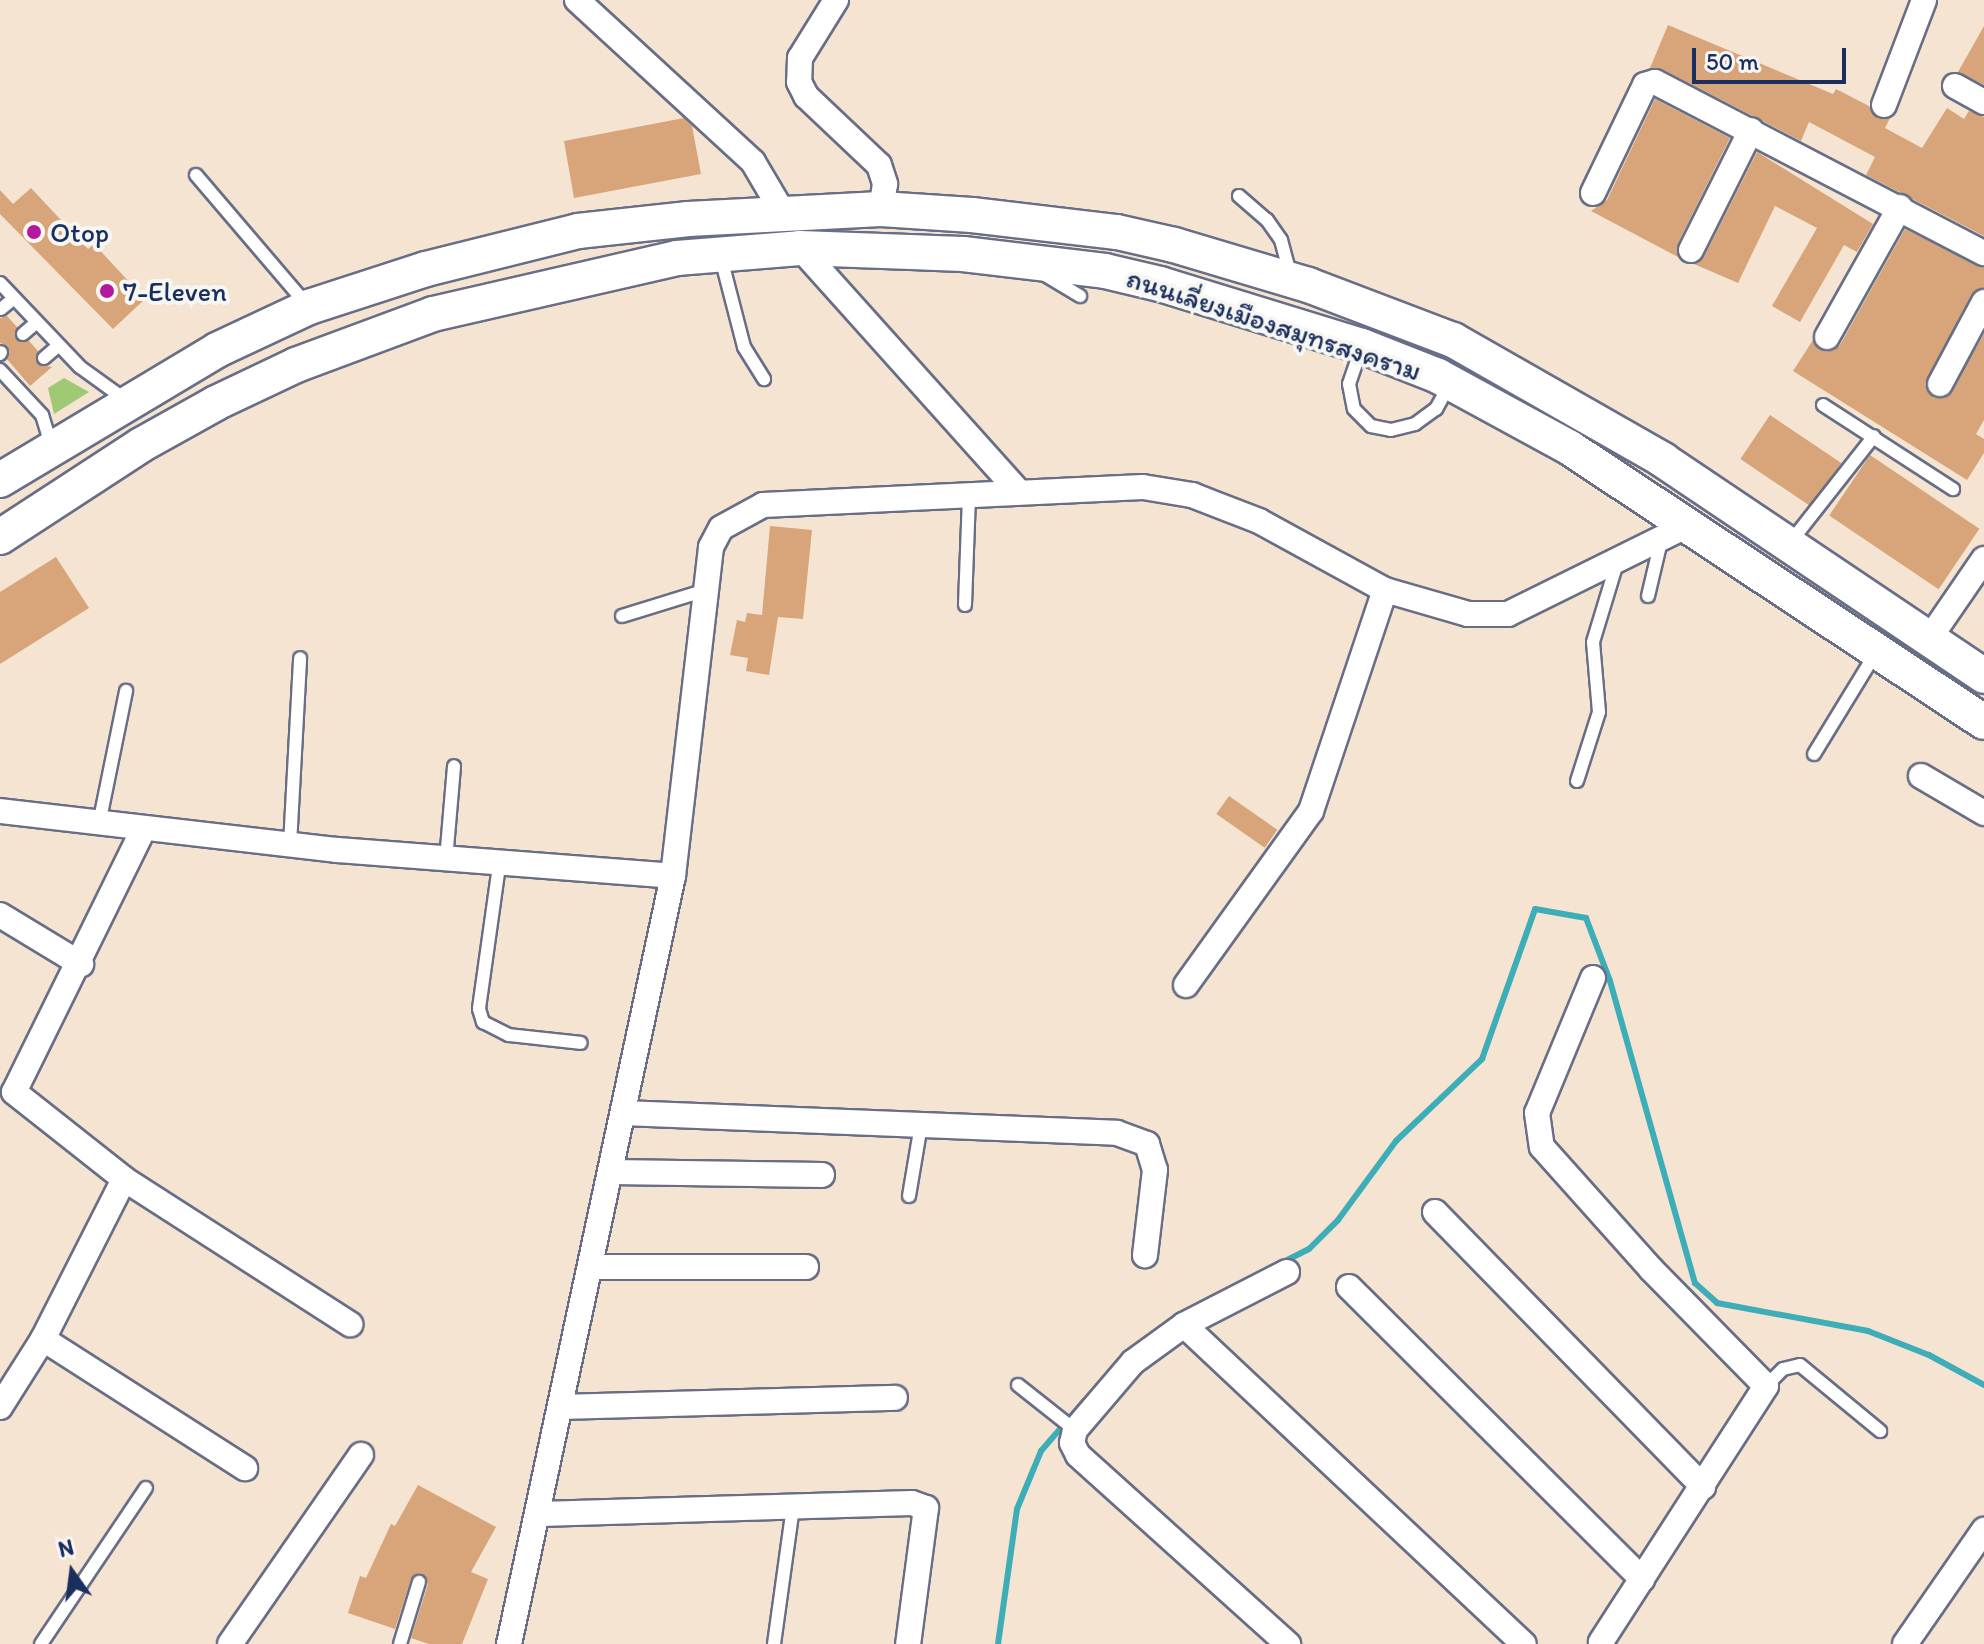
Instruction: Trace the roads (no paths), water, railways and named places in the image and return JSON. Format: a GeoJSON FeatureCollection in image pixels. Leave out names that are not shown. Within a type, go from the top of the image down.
{"type":"FeatureCollection","features":[{"type":"Feature","properties":{"kind":"main road","name":"ถนนเลี่ยงเมืองสมุทรสงคราม"},"geometry":{"type":"LineString","coordinates":[[0,480],[127,401],[309,307],[426,269],[578,231],[782,211],[881,209],[1117,232],[1174,245],[1291,280],[1453,340],[1663,460],[1984,676]]}},
{"type":"Feature","properties":{"kind":"main road","name":"ถนนเลี่ยงเมืองสมุทรสงคราม"},"geometry":{"type":"LineString","coordinates":[[0,537],[141,445],[296,365],[433,314],[585,276],[720,255],[800,248],[963,254],[1105,271],[1160,284],[1362,346],[1451,383],[1570,448],[1674,532],[1877,651],[1984,722]]}},
{"type":"Feature","properties":{"kind":"street"},"geometry":{"type":"LineString","coordinates":[[577,0],[753,162],[782,211]]}},
{"type":"Feature","properties":{"kind":"street"},"geometry":{"type":"LineString","coordinates":[[836,0],[800,58],[799,82],[806,96],[879,165],[885,184],[881,209]]}},
{"type":"Feature","properties":{"kind":"street"},"geometry":{"type":"LineString","coordinates":[[1884,105],[1924,0]]}},
{"type":"Feature","properties":{"kind":"street"},"geometry":{"type":"LineString","coordinates":[[1593,193],[1645,85],[1655,82],[1984,253]]}},
{"type":"Feature","properties":{"kind":"street"},"geometry":{"type":"LineString","coordinates":[[1955,86],[1984,102]]}},
{"type":"Feature","properties":{"kind":"street"},"geometry":{"type":"LineString","coordinates":[[1691,250],[1751,130]]}},
{"type":"Feature","properties":{"kind":"street"},"geometry":{"type":"LineString","coordinates":[[1827,337],[1900,207]]}},
{"type":"Feature","properties":{"kind":"street"},"geometry":{"type":"LineString","coordinates":[[800,248],[1019,492]]}},
{"type":"Feature","properties":{"kind":"street"},"geometry":{"type":"LineString","coordinates":[[1940,384],[1984,302]]}},
{"type":"Feature","properties":{"kind":"street"},"geometry":{"type":"LineString","coordinates":[[509,1644],[563,1407],[673,876],[711,547],[721,528],[763,505],[1143,487],[1192,495],[1259,521],[1385,590],[1468,614],[1508,614],[1674,532]]}},
{"type":"Feature","properties":{"kind":"street"},"geometry":{"type":"LineString","coordinates":[[1929,639],[1984,559]]}},
{"type":"Feature","properties":{"kind":"street"},"geometry":{"type":"LineString","coordinates":[[1186,985],[1311,811],[1385,590]]}},
{"type":"Feature","properties":{"kind":"street"},"geometry":{"type":"LineString","coordinates":[[1921,776],[1984,813]]}},
{"type":"Feature","properties":{"kind":"street"},"geometry":{"type":"LineString","coordinates":[[0,811],[143,830],[499,866],[673,876]]}},
{"type":"Feature","properties":{"kind":"street"},"geometry":{"type":"LineString","coordinates":[[143,830],[81,964],[14,1092],[124,1179],[350,1324]]}},
{"type":"Feature","properties":{"kind":"street"},"geometry":{"type":"LineString","coordinates":[[0,915],[81,964]]}},
{"type":"Feature","properties":{"kind":"street"},"geometry":{"type":"LineString","coordinates":[[1593,978],[1537,1113],[1542,1147],[1651,1269],[1766,1386],[1642,1579],[1594,1643]]}},
{"type":"Feature","properties":{"kind":"street"},"geometry":{"type":"LineString","coordinates":[[623,1113],[1117,1133],[1147,1144],[1155,1170],[1145,1255]]}},
{"type":"Feature","properties":{"kind":"street"},"geometry":{"type":"LineString","coordinates":[[611,1172],[822,1175]]}},
{"type":"Feature","properties":{"kind":"street"},"geometry":{"type":"LineString","coordinates":[[0,1407],[43,1339],[124,1179]]}},
{"type":"Feature","properties":{"kind":"street"},"geometry":{"type":"LineString","coordinates":[[1435,1212],[1703,1487]]}},
{"type":"Feature","properties":{"kind":"street"},"geometry":{"type":"LineString","coordinates":[[591,1267],[806,1267]]}},
{"type":"Feature","properties":{"kind":"street"},"geometry":{"type":"LineString","coordinates":[[1287,1272],[1184,1325],[1133,1362],[1068,1424],[1078,1455],[1288,1644]]}},
{"type":"Feature","properties":{"kind":"street"},"geometry":{"type":"LineString","coordinates":[[1349,1287],[1642,1579]]}},
{"type":"Feature","properties":{"kind":"street"},"geometry":{"type":"LineString","coordinates":[[1184,1325],[1524,1644]]}},
{"type":"Feature","properties":{"kind":"street"},"geometry":{"type":"LineString","coordinates":[[43,1339],[245,1468]]}},
{"type":"Feature","properties":{"kind":"street"},"geometry":{"type":"LineString","coordinates":[[563,1407],[895,1398]]}},
{"type":"Feature","properties":{"kind":"street"},"geometry":{"type":"LineString","coordinates":[[230,1644],[361,1455]]}},
{"type":"Feature","properties":{"kind":"street"},"geometry":{"type":"LineString","coordinates":[[540,1514],[912,1503],[926,1508],[908,1644]]}},
{"type":"Feature","properties":{"kind":"street"},"geometry":{"type":"LineString","coordinates":[[1905,1644],[1984,1530]]}},
{"type":"Feature","properties":{"kind":"lane"},"geometry":{"type":"LineString","coordinates":[[196,175],[309,307]]}},
{"type":"Feature","properties":{"kind":"lane"},"geometry":{"type":"LineString","coordinates":[[1239,196],[1267,220],[1281,240],[1291,280]]}},
{"type":"Feature","properties":{"kind":"lane"},"geometry":{"type":"LineString","coordinates":[[720,255],[744,347],[764,379]]}},
{"type":"Feature","properties":{"kind":"lane"},"geometry":{"type":"LineString","coordinates":[[1030,264],[1080,296]]}},
{"type":"Feature","properties":{"kind":"lane"},"geometry":{"type":"LineString","coordinates":[[0,283],[58,346],[127,401]]}},
{"type":"Feature","properties":{"kind":"lane"},"geometry":{"type":"LineString","coordinates":[[1,309],[14,298]]}},
{"type":"Feature","properties":{"kind":"lane"},"geometry":{"type":"LineString","coordinates":[[23,334],[37,322]]}},
{"type":"Feature","properties":{"kind":"lane"},"geometry":{"type":"LineString","coordinates":[[44,358],[58,346]]}},
{"type":"Feature","properties":{"kind":"lane"},"geometry":{"type":"LineString","coordinates":[[1362,346],[1349,384],[1354,409],[1371,426],[1391,430],[1415,424],[1436,409],[1451,383]]}},
{"type":"Feature","properties":{"kind":"lane"},"geometry":{"type":"LineString","coordinates":[[0,370],[18,381],[42,415],[52,447]]}},
{"type":"Feature","properties":{"kind":"lane"},"geometry":{"type":"LineString","coordinates":[[1823,405],[1953,489]]}},
{"type":"Feature","properties":{"kind":"lane"},"geometry":{"type":"LineString","coordinates":[[1787,546],[1874,436]]}},
{"type":"Feature","properties":{"kind":"lane"},"geometry":{"type":"LineString","coordinates":[[965,605],[969,495]]}},
{"type":"Feature","properties":{"kind":"lane"},"geometry":{"type":"LineString","coordinates":[[1648,596],[1674,532]]}},
{"type":"Feature","properties":{"kind":"lane"},"geometry":{"type":"LineString","coordinates":[[1577,781],[1599,712],[1593,642],[1618,560]]}},
{"type":"Feature","properties":{"kind":"lane"},"geometry":{"type":"LineString","coordinates":[[622,616],[706,590]]}},
{"type":"Feature","properties":{"kind":"lane"},"geometry":{"type":"LineString","coordinates":[[1814,754],[1877,651]]}},
{"type":"Feature","properties":{"kind":"lane"},"geometry":{"type":"LineString","coordinates":[[290,845],[300,658]]}},
{"type":"Feature","properties":{"kind":"lane"},"geometry":{"type":"LineString","coordinates":[[99,824],[126,691]]}},
{"type":"Feature","properties":{"kind":"lane"},"geometry":{"type":"LineString","coordinates":[[446,860],[454,766]]}},
{"type":"Feature","properties":{"kind":"lane"},"geometry":{"type":"LineString","coordinates":[[499,866],[479,1009],[483,1022],[509,1035],[581,1043]]}},
{"type":"Feature","properties":{"kind":"lane"},"geometry":{"type":"LineString","coordinates":[[909,1196],[921,1125]]}},
{"type":"Feature","properties":{"kind":"lane"},"geometry":{"type":"LineString","coordinates":[[1766,1386],[1783,1369],[1800,1365],[1880,1431]]}},
{"type":"Feature","properties":{"kind":"lane"},"geometry":{"type":"LineString","coordinates":[[1018,1385],[1068,1424]]}},
{"type":"Feature","properties":{"kind":"lane"},"geometry":{"type":"LineString","coordinates":[[41,1644],[146,1488]]}},
{"type":"Feature","properties":{"kind":"lane"},"geometry":{"type":"LineString","coordinates":[[774,1644],[793,1507]]}},
{"type":"Feature","properties":{"kind":"lane"},"geometry":{"type":"LineString","coordinates":[[400,1644],[419,1582]]}},
{"type":"Feature","properties":{"kind":"waterway"},"geometry":{"type":"LineString","coordinates":[[1200,1304],[1309,1249],[1338,1220],[1396,1141],[1482,1059],[1535,909],[1586,918],[1610,981],[1695,1283],[1717,1303],[1868,1331],[1929,1355],[1984,1385]]}},
{"type":"Feature","properties":{"kind":"waterway"},"geometry":{"type":"LineString","coordinates":[[998,1644],[1017,1509],[1041,1451],[1085,1400]]}},
{"type":"Feature","properties":{"kind":"place","name":"Otop"},"geometry":{"type":"Point","coordinates":[34,232]}},
{"type":"Feature","properties":{"kind":"place","name":"7-Eleven"},"geometry":{"type":"Point","coordinates":[107,291]}}]}
